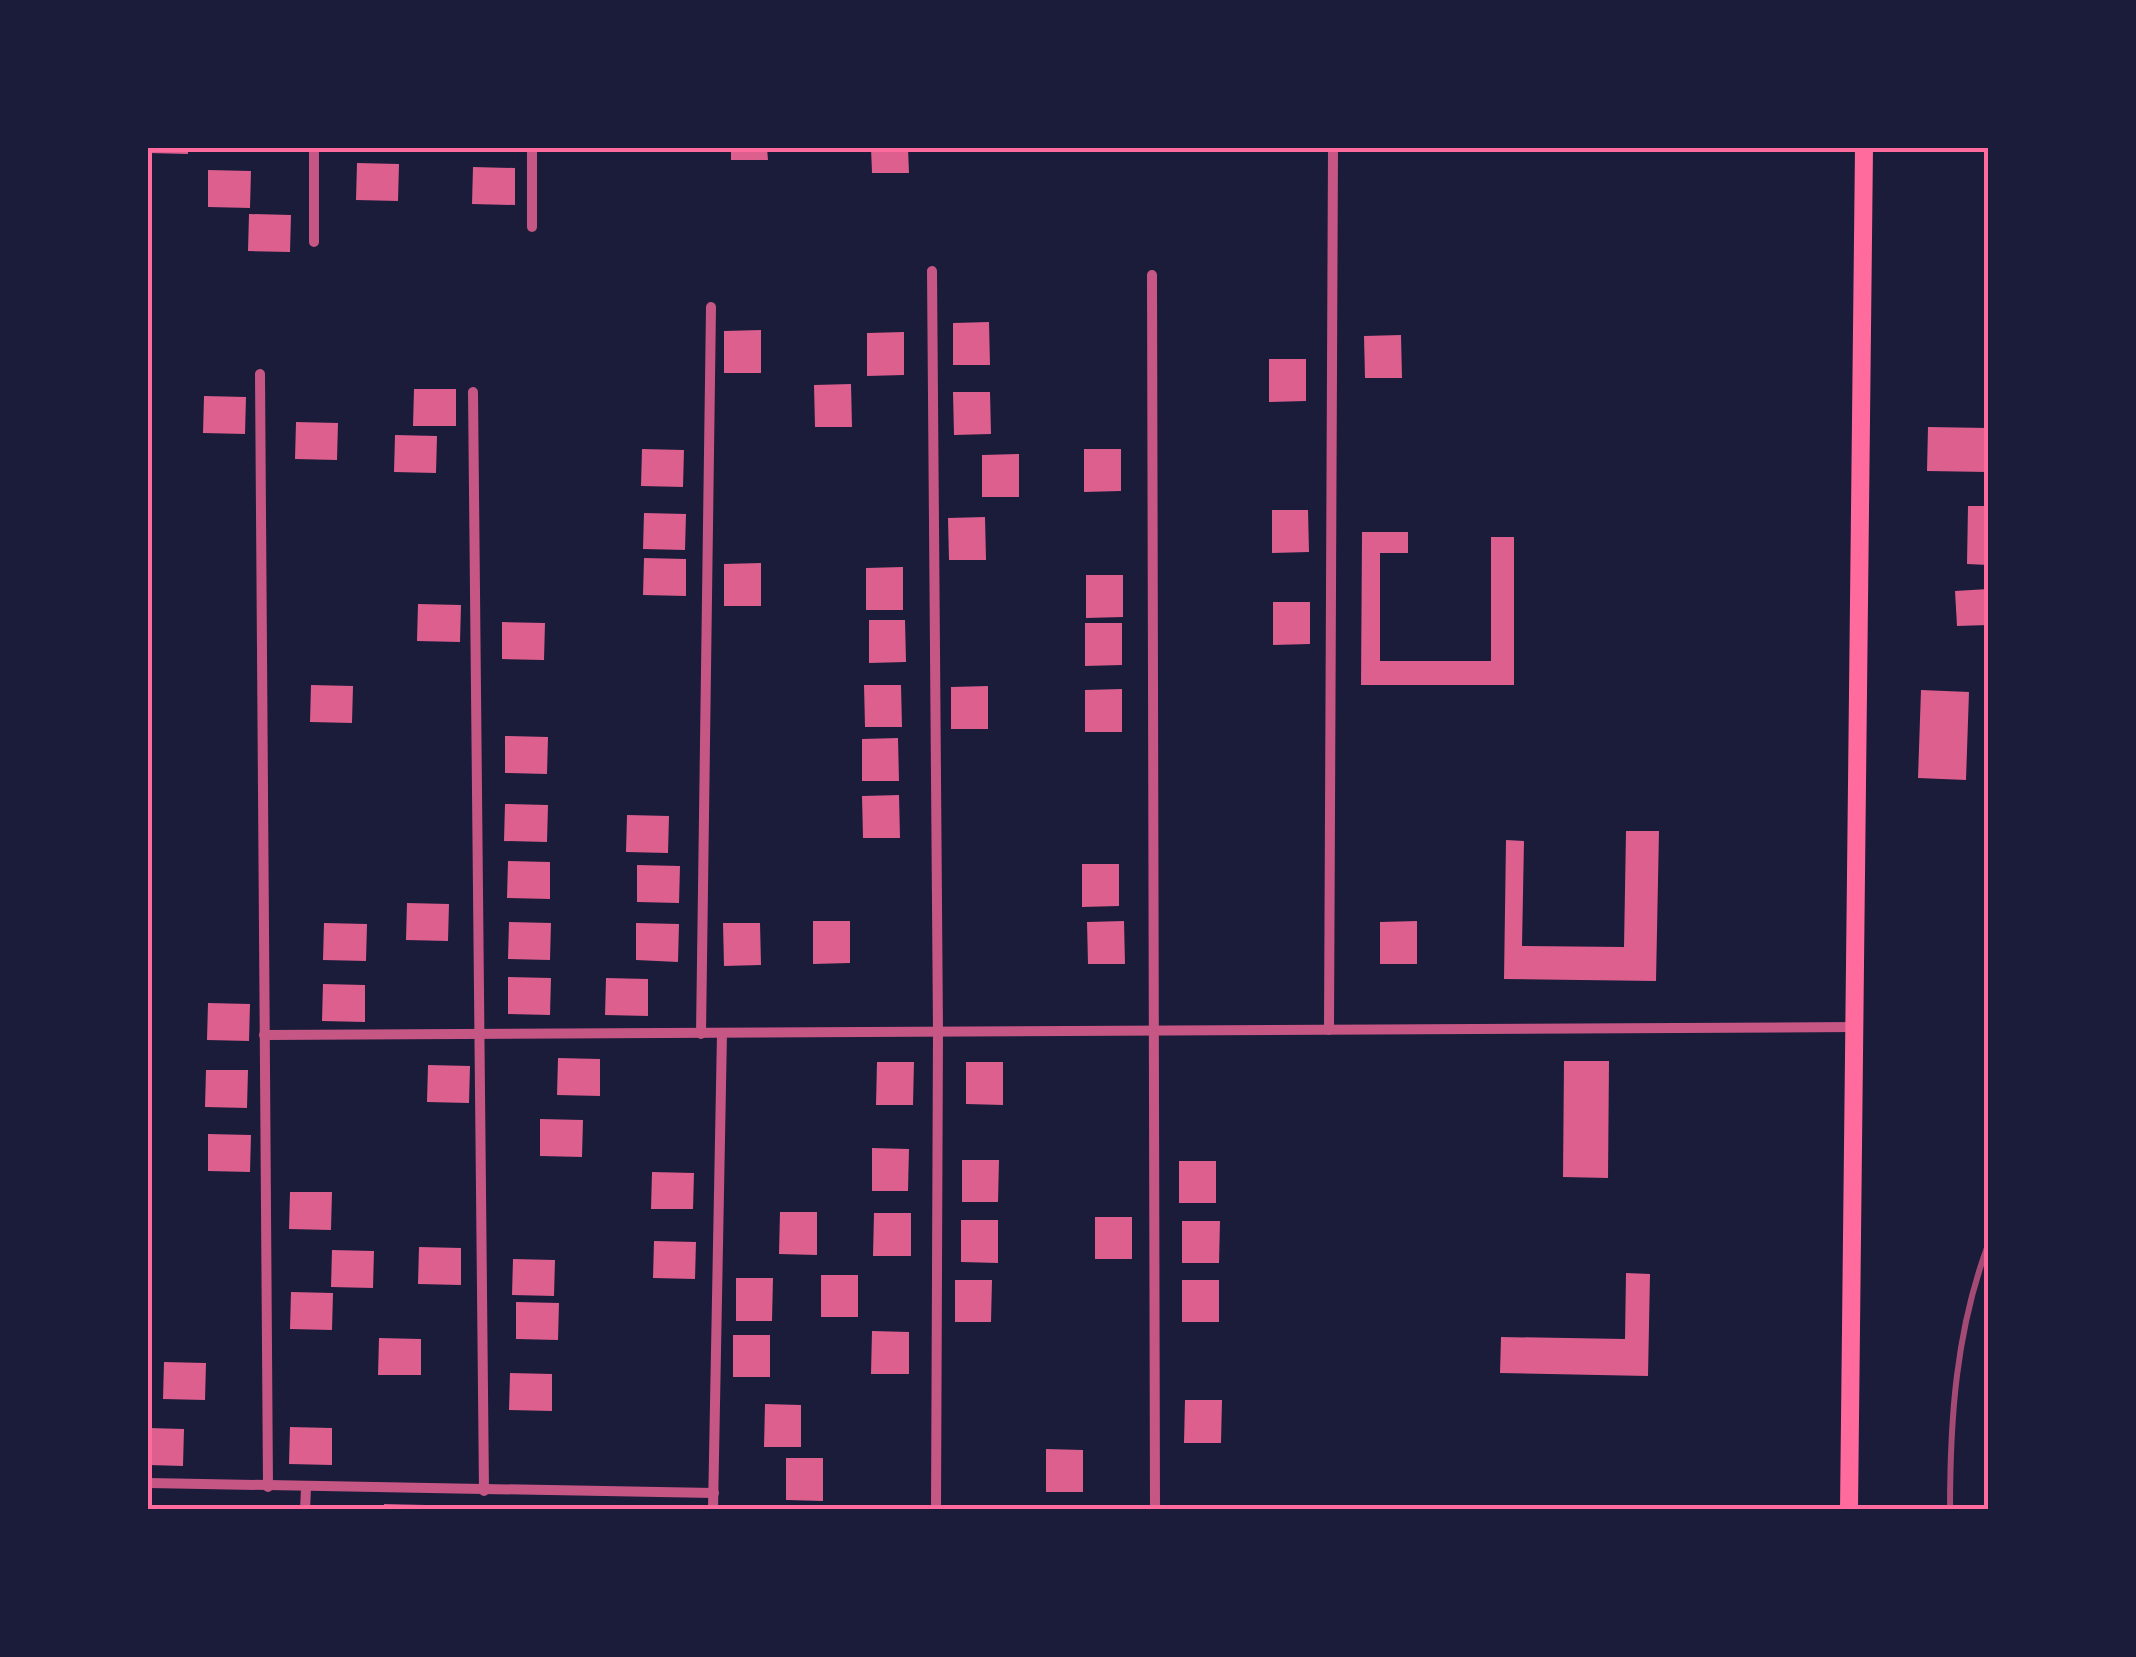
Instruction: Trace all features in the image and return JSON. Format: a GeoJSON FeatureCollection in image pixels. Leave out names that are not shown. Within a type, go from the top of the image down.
{"type":"FeatureCollection","features":[{"type":"Feature","properties":{"kind":"main road"},"geometry":{"type":"LineString","coordinates":[[1849,1510],[1864,148]]}},
{"type":"Feature","properties":{"kind":"street"},"geometry":{"type":"LineString","coordinates":[[314,148],[314,242]]}},
{"type":"Feature","properties":{"kind":"street"},"geometry":{"type":"LineString","coordinates":[[532,148],[532,227]]}},
{"type":"Feature","properties":{"kind":"street"},"geometry":{"type":"LineString","coordinates":[[1329,1030],[1333,148]]}},
{"type":"Feature","properties":{"kind":"street"},"geometry":{"type":"LineString","coordinates":[[932,271],[938,1032],[936,1510]]}},
{"type":"Feature","properties":{"kind":"street"},"geometry":{"type":"LineString","coordinates":[[1152,274],[1157,1031],[1155,1510]]}},
{"type":"Feature","properties":{"kind":"street"},"geometry":{"type":"LineString","coordinates":[[702,1034],[712,307]]}},
{"type":"Feature","properties":{"kind":"street"},"geometry":{"type":"LineString","coordinates":[[260,374],[268,1487]]}},
{"type":"Feature","properties":{"kind":"street"},"geometry":{"type":"LineString","coordinates":[[472,392],[484,1490]]}},
{"type":"Feature","properties":{"kind":"street"},"geometry":{"type":"LineString","coordinates":[[264,1034],[1856,1027]]}},
{"type":"Feature","properties":{"kind":"street"},"geometry":{"type":"LineString","coordinates":[[714,1510],[722,1033]]}},
{"type":"Feature","properties":{"kind":"street"},"geometry":{"type":"LineString","coordinates":[[148,1484],[714,1493]]}},
{"type":"Feature","properties":{"kind":"street"},"geometry":{"type":"LineString","coordinates":[[305,1510],[306,1488]]}},
{"type":"Feature","properties":{"kind":"building"},"geometry":{"type":"Polygon","coordinates":[[[148,148],[188,148],[188,154],[148,153],[148,148]]]}},
{"type":"Feature","properties":{"kind":"building"},"geometry":{"type":"Polygon","coordinates":[[[731,148],[767,148],[768,160],[731,160],[731,148]]]}},
{"type":"Feature","properties":{"kind":"building"},"geometry":{"type":"Polygon","coordinates":[[[871,148],[908,148],[909,173],[872,173],[871,148]]]}},
{"type":"Feature","properties":{"kind":"building"},"geometry":{"type":"Polygon","coordinates":[[[357,163],[399,164],[398,201],[356,200],[357,163]]]}},
{"type":"Feature","properties":{"kind":"building"},"geometry":{"type":"Polygon","coordinates":[[[473,167],[515,168],[515,205],[472,204],[473,167]]]}},
{"type":"Feature","properties":{"kind":"building"},"geometry":{"type":"Polygon","coordinates":[[[208,170],[251,171],[250,208],[208,207],[208,170]]]}},
{"type":"Feature","properties":{"kind":"building"},"geometry":{"type":"Polygon","coordinates":[[[249,214],[291,215],[290,252],[248,251],[249,214]]]}},
{"type":"Feature","properties":{"kind":"building"},"geometry":{"type":"Polygon","coordinates":[[[989,322],[990,365],[953,365],[953,323],[989,322]]]}},
{"type":"Feature","properties":{"kind":"building"},"geometry":{"type":"Polygon","coordinates":[[[761,330],[761,373],[724,373],[724,331],[761,330]]]}},
{"type":"Feature","properties":{"kind":"building"},"geometry":{"type":"Polygon","coordinates":[[[904,332],[904,375],[867,376],[867,333],[904,332]]]}},
{"type":"Feature","properties":{"kind":"building"},"geometry":{"type":"Polygon","coordinates":[[[1401,335],[1402,378],[1365,378],[1364,336],[1401,335]]]}},
{"type":"Feature","properties":{"kind":"building"},"geometry":{"type":"Polygon","coordinates":[[[1269,359],[1306,359],[1306,401],[1269,402],[1269,359]]]}},
{"type":"Feature","properties":{"kind":"building"},"geometry":{"type":"Polygon","coordinates":[[[851,384],[852,427],[815,427],[814,385],[851,384]]]}},
{"type":"Feature","properties":{"kind":"building"},"geometry":{"type":"Polygon","coordinates":[[[414,389],[456,389],[456,426],[413,426],[414,389]]]}},
{"type":"Feature","properties":{"kind":"building"},"geometry":{"type":"Polygon","coordinates":[[[953,392],[990,392],[991,434],[954,435],[953,392]]]}},
{"type":"Feature","properties":{"kind":"building"},"geometry":{"type":"Polygon","coordinates":[[[204,396],[246,397],[245,434],[203,433],[204,396]]]}},
{"type":"Feature","properties":{"kind":"building"},"geometry":{"type":"Polygon","coordinates":[[[296,422],[338,423],[337,460],[295,459],[296,422]]]}},
{"type":"Feature","properties":{"kind":"building"},"geometry":{"type":"Polygon","coordinates":[[[1928,427],[1988,428],[1988,472],[1927,471],[1928,427]]]}},
{"type":"Feature","properties":{"kind":"building"},"geometry":{"type":"Polygon","coordinates":[[[395,435],[437,436],[436,473],[394,472],[395,435]]]}},
{"type":"Feature","properties":{"kind":"building"},"geometry":{"type":"Polygon","coordinates":[[[642,449],[684,450],[683,487],[641,486],[642,449]]]}},
{"type":"Feature","properties":{"kind":"building"},"geometry":{"type":"Polygon","coordinates":[[[1084,449],[1121,449],[1121,491],[1084,492],[1084,449]]]}},
{"type":"Feature","properties":{"kind":"building"},"geometry":{"type":"Polygon","coordinates":[[[1019,454],[1019,497],[982,497],[982,455],[1019,454]]]}},
{"type":"Feature","properties":{"kind":"building"},"geometry":{"type":"Polygon","coordinates":[[[1968,506],[1988,506],[1988,565],[1967,564],[1968,506]]]}},
{"type":"Feature","properties":{"kind":"building"},"geometry":{"type":"Polygon","coordinates":[[[1272,510],[1308,510],[1309,552],[1272,553],[1272,510]]]}},
{"type":"Feature","properties":{"kind":"building"},"geometry":{"type":"Polygon","coordinates":[[[644,513],[686,514],[685,550],[643,549],[644,513]]]}},
{"type":"Feature","properties":{"kind":"building"},"geometry":{"type":"Polygon","coordinates":[[[985,517],[986,560],[949,560],[948,518],[985,517]]]}},
{"type":"Feature","properties":{"kind":"building"},"geometry":{"type":"Polygon","coordinates":[[[1362,532],[1408,532],[1408,553],[1380,553],[1380,661],[1491,661],[1491,537],[1514,537],[1514,685],[1361,685],[1362,532]]]}},
{"type":"Feature","properties":{"kind":"building"},"geometry":{"type":"Polygon","coordinates":[[[644,558],[686,559],[686,596],[643,595],[644,558]]]}},
{"type":"Feature","properties":{"kind":"building"},"geometry":{"type":"Polygon","coordinates":[[[761,563],[761,606],[724,606],[724,564],[761,563]]]}},
{"type":"Feature","properties":{"kind":"building"},"geometry":{"type":"Polygon","coordinates":[[[903,567],[903,610],[866,610],[866,568],[903,567]]]}},
{"type":"Feature","properties":{"kind":"building"},"geometry":{"type":"Polygon","coordinates":[[[1086,575],[1123,575],[1123,617],[1086,618],[1086,575]]]}},
{"type":"Feature","properties":{"kind":"building"},"geometry":{"type":"Polygon","coordinates":[[[1988,589],[1988,625],[1957,626],[1955,591],[1988,589]]]}},
{"type":"Feature","properties":{"kind":"building"},"geometry":{"type":"Polygon","coordinates":[[[1273,602],[1310,602],[1310,644],[1273,645],[1273,602]]]}},
{"type":"Feature","properties":{"kind":"building"},"geometry":{"type":"Polygon","coordinates":[[[418,604],[461,605],[460,642],[417,641],[418,604]]]}},
{"type":"Feature","properties":{"kind":"building"},"geometry":{"type":"Polygon","coordinates":[[[869,620],[905,620],[906,662],[869,663],[869,620]]]}},
{"type":"Feature","properties":{"kind":"building"},"geometry":{"type":"Polygon","coordinates":[[[502,622],[545,623],[544,660],[502,659],[502,622]]]}},
{"type":"Feature","properties":{"kind":"building"},"geometry":{"type":"Polygon","coordinates":[[[1085,623],[1122,623],[1122,665],[1085,666],[1085,623]]]}},
{"type":"Feature","properties":{"kind":"building"},"geometry":{"type":"Polygon","coordinates":[[[311,685],[353,686],[352,723],[310,722],[311,685]]]}},
{"type":"Feature","properties":{"kind":"building"},"geometry":{"type":"Polygon","coordinates":[[[864,685],[901,685],[902,727],[865,727],[864,685]]]}},
{"type":"Feature","properties":{"kind":"building"},"geometry":{"type":"Polygon","coordinates":[[[988,686],[988,729],[951,729],[951,687],[988,686]]]}},
{"type":"Feature","properties":{"kind":"building"},"geometry":{"type":"Polygon","coordinates":[[[1122,689],[1122,732],[1085,732],[1085,690],[1122,689]]]}},
{"type":"Feature","properties":{"kind":"building"},"geometry":{"type":"Polygon","coordinates":[[[1921,690],[1969,692],[1966,780],[1918,778],[1921,690]]]}},
{"type":"Feature","properties":{"kind":"building"},"geometry":{"type":"Polygon","coordinates":[[[505,736],[548,737],[547,774],[505,773],[505,736]]]}},
{"type":"Feature","properties":{"kind":"building"},"geometry":{"type":"Polygon","coordinates":[[[898,738],[899,781],[862,781],[862,739],[898,738]]]}},
{"type":"Feature","properties":{"kind":"building"},"geometry":{"type":"Polygon","coordinates":[[[899,795],[900,838],[863,838],[862,796],[899,795]]]}},
{"type":"Feature","properties":{"kind":"building"},"geometry":{"type":"Polygon","coordinates":[[[505,804],[548,805],[547,842],[504,841],[505,804]]]}},
{"type":"Feature","properties":{"kind":"building"},"geometry":{"type":"Polygon","coordinates":[[[627,815],[669,816],[668,853],[626,852],[627,815]]]}},
{"type":"Feature","properties":{"kind":"building"},"geometry":{"type":"Polygon","coordinates":[[[1626,831],[1659,831],[1656,981],[1504,979],[1506,840],[1524,841],[1522,946],[1624,947],[1626,831]]]}},
{"type":"Feature","properties":{"kind":"building"},"geometry":{"type":"Polygon","coordinates":[[[508,861],[550,862],[550,899],[507,898],[508,861]]]}},
{"type":"Feature","properties":{"kind":"building"},"geometry":{"type":"Polygon","coordinates":[[[1082,864],[1119,864],[1119,906],[1082,907],[1082,864]]]}},
{"type":"Feature","properties":{"kind":"building"},"geometry":{"type":"Polygon","coordinates":[[[637,865],[680,866],[679,903],[637,902],[637,865]]]}},
{"type":"Feature","properties":{"kind":"building"},"geometry":{"type":"Polygon","coordinates":[[[407,903],[449,904],[448,941],[406,940],[407,903]]]}},
{"type":"Feature","properties":{"kind":"building"},"geometry":{"type":"Polygon","coordinates":[[[813,921],[850,921],[850,963],[813,964],[813,921]]]}},
{"type":"Feature","properties":{"kind":"building"},"geometry":{"type":"Polygon","coordinates":[[[1124,921],[1125,964],[1088,964],[1087,922],[1124,921]]]}},
{"type":"Feature","properties":{"kind":"building"},"geometry":{"type":"Polygon","coordinates":[[[1417,921],[1417,964],[1380,964],[1380,922],[1417,921]]]}},
{"type":"Feature","properties":{"kind":"building"},"geometry":{"type":"Polygon","coordinates":[[[509,922],[551,923],[550,960],[508,959],[509,922]]]}},
{"type":"Feature","properties":{"kind":"building"},"geometry":{"type":"Polygon","coordinates":[[[324,923],[367,924],[366,961],[323,960],[324,923]]]}},
{"type":"Feature","properties":{"kind":"building"},"geometry":{"type":"Polygon","coordinates":[[[636,923],[679,924],[678,962],[636,960],[636,923]]]}},
{"type":"Feature","properties":{"kind":"building"},"geometry":{"type":"Polygon","coordinates":[[[723,923],[760,923],[761,965],[724,966],[723,923]]]}},
{"type":"Feature","properties":{"kind":"building"},"geometry":{"type":"Polygon","coordinates":[[[508,977],[551,978],[550,1015],[508,1014],[508,977]]]}},
{"type":"Feature","properties":{"kind":"building"},"geometry":{"type":"Polygon","coordinates":[[[606,978],[648,979],[648,1016],[605,1015],[606,978]]]}},
{"type":"Feature","properties":{"kind":"building"},"geometry":{"type":"Polygon","coordinates":[[[323,984],[365,985],[365,1022],[322,1021],[323,984]]]}},
{"type":"Feature","properties":{"kind":"building"},"geometry":{"type":"Polygon","coordinates":[[[208,1003],[250,1004],[249,1041],[207,1040],[208,1003]]]}},
{"type":"Feature","properties":{"kind":"building"},"geometry":{"type":"Polygon","coordinates":[[[558,1058],[600,1059],[600,1096],[557,1095],[558,1058]]]}},
{"type":"Feature","properties":{"kind":"building"},"geometry":{"type":"Polygon","coordinates":[[[1564,1061],[1609,1061],[1608,1178],[1563,1177],[1564,1061]]]}},
{"type":"Feature","properties":{"kind":"building"},"geometry":{"type":"Polygon","coordinates":[[[877,1062],[914,1062],[913,1105],[876,1105],[877,1062]]]}},
{"type":"Feature","properties":{"kind":"building"},"geometry":{"type":"Polygon","coordinates":[[[966,1062],[1003,1062],[1003,1105],[966,1104],[966,1062]]]}},
{"type":"Feature","properties":{"kind":"building"},"geometry":{"type":"Polygon","coordinates":[[[428,1065],[470,1066],[469,1103],[427,1102],[428,1065]]]}},
{"type":"Feature","properties":{"kind":"building"},"geometry":{"type":"Polygon","coordinates":[[[206,1070],[248,1070],[247,1108],[205,1107],[206,1070]]]}},
{"type":"Feature","properties":{"kind":"building"},"geometry":{"type":"Polygon","coordinates":[[[540,1119],[583,1120],[582,1157],[540,1156],[540,1119]]]}},
{"type":"Feature","properties":{"kind":"building"},"geometry":{"type":"Polygon","coordinates":[[[208,1134],[251,1135],[250,1172],[208,1171],[208,1134]]]}},
{"type":"Feature","properties":{"kind":"building"},"geometry":{"type":"Polygon","coordinates":[[[872,1148],[909,1149],[908,1191],[872,1191],[872,1148]]]}},
{"type":"Feature","properties":{"kind":"building"},"geometry":{"type":"Polygon","coordinates":[[[962,1160],[999,1160],[998,1202],[962,1202],[962,1160]]]}},
{"type":"Feature","properties":{"kind":"building"},"geometry":{"type":"Polygon","coordinates":[[[1179,1161],[1216,1161],[1216,1203],[1179,1203],[1179,1161]]]}},
{"type":"Feature","properties":{"kind":"building"},"geometry":{"type":"Polygon","coordinates":[[[652,1172],[694,1173],[693,1209],[651,1209],[652,1172]]]}},
{"type":"Feature","properties":{"kind":"building"},"geometry":{"type":"Polygon","coordinates":[[[290,1192],[332,1192],[331,1230],[289,1229],[290,1192]]]}},
{"type":"Feature","properties":{"kind":"building"},"geometry":{"type":"Polygon","coordinates":[[[780,1212],[817,1212],[817,1255],[779,1254],[780,1212]]]}},
{"type":"Feature","properties":{"kind":"building"},"geometry":{"type":"Polygon","coordinates":[[[874,1213],[911,1213],[911,1256],[873,1256],[874,1213]]]}},
{"type":"Feature","properties":{"kind":"building"},"geometry":{"type":"Polygon","coordinates":[[[1095,1217],[1132,1217],[1132,1259],[1095,1259],[1095,1217]]]}},
{"type":"Feature","properties":{"kind":"building"},"geometry":{"type":"Polygon","coordinates":[[[961,1220],[998,1220],[998,1263],[961,1262],[961,1220]]]}},
{"type":"Feature","properties":{"kind":"building"},"geometry":{"type":"Polygon","coordinates":[[[1182,1221],[1220,1221],[1219,1263],[1182,1263],[1182,1221]]]}},
{"type":"Feature","properties":{"kind":"building"},"geometry":{"type":"Polygon","coordinates":[[[654,1241],[696,1242],[695,1279],[653,1278],[654,1241]]]}},
{"type":"Feature","properties":{"kind":"building"},"geometry":{"type":"Polygon","coordinates":[[[419,1247],[461,1248],[461,1285],[418,1284],[419,1247]]]}},
{"type":"Feature","properties":{"kind":"building"},"geometry":{"type":"Polygon","coordinates":[[[332,1250],[374,1251],[373,1288],[331,1287],[332,1250]]]}},
{"type":"Feature","properties":{"kind":"building"},"geometry":{"type":"Polygon","coordinates":[[[513,1259],[555,1260],[554,1296],[512,1295],[513,1259]]]}},
{"type":"Feature","properties":{"kind":"building"},"geometry":{"type":"Polygon","coordinates":[[[1626,1273],[1650,1274],[1648,1376],[1500,1373],[1501,1337],[1625,1339],[1626,1273]]]}},
{"type":"Feature","properties":{"kind":"building"},"geometry":{"type":"Polygon","coordinates":[[[821,1275],[858,1275],[858,1317],[821,1317],[821,1275]]]}},
{"type":"Feature","properties":{"kind":"building"},"geometry":{"type":"Polygon","coordinates":[[[736,1278],[773,1278],[772,1321],[736,1321],[736,1278]]]}},
{"type":"Feature","properties":{"kind":"building"},"geometry":{"type":"Polygon","coordinates":[[[955,1280],[992,1280],[991,1322],[955,1322],[955,1280]]]}},
{"type":"Feature","properties":{"kind":"building"},"geometry":{"type":"Polygon","coordinates":[[[1182,1280],[1219,1280],[1219,1322],[1182,1322],[1182,1280]]]}},
{"type":"Feature","properties":{"kind":"building"},"geometry":{"type":"Polygon","coordinates":[[[291,1292],[333,1293],[332,1330],[290,1329],[291,1292]]]}},
{"type":"Feature","properties":{"kind":"building"},"geometry":{"type":"Polygon","coordinates":[[[516,1302],[559,1303],[558,1340],[516,1339],[516,1302]]]}},
{"type":"Feature","properties":{"kind":"building"},"geometry":{"type":"Polygon","coordinates":[[[872,1331],[909,1332],[909,1374],[871,1374],[872,1331]]]}},
{"type":"Feature","properties":{"kind":"building"},"geometry":{"type":"Polygon","coordinates":[[[733,1335],[770,1335],[770,1377],[733,1377],[733,1335]]]}},
{"type":"Feature","properties":{"kind":"building"},"geometry":{"type":"Polygon","coordinates":[[[379,1338],[421,1339],[421,1375],[378,1375],[379,1338]]]}},
{"type":"Feature","properties":{"kind":"building"},"geometry":{"type":"Polygon","coordinates":[[[164,1362],[206,1363],[205,1400],[163,1399],[164,1362]]]}},
{"type":"Feature","properties":{"kind":"building"},"geometry":{"type":"Polygon","coordinates":[[[510,1373],[552,1374],[552,1411],[509,1410],[510,1373]]]}},
{"type":"Feature","properties":{"kind":"building"},"geometry":{"type":"Polygon","coordinates":[[[1185,1400],[1222,1400],[1221,1443],[1184,1443],[1185,1400]]]}},
{"type":"Feature","properties":{"kind":"building"},"geometry":{"type":"Polygon","coordinates":[[[765,1404],[801,1405],[801,1447],[764,1447],[765,1404]]]}},
{"type":"Feature","properties":{"kind":"building"},"geometry":{"type":"Polygon","coordinates":[[[290,1427],[332,1428],[332,1465],[289,1464],[290,1427]]]}},
{"type":"Feature","properties":{"kind":"building"},"geometry":{"type":"Polygon","coordinates":[[[148,1428],[184,1429],[183,1466],[148,1465],[148,1428]]]}},
{"type":"Feature","properties":{"kind":"building"},"geometry":{"type":"Polygon","coordinates":[[[1046,1449],[1083,1450],[1083,1492],[1046,1492],[1046,1449]]]}},
{"type":"Feature","properties":{"kind":"building"},"geometry":{"type":"Polygon","coordinates":[[[786,1458],[823,1458],[823,1501],[786,1500],[786,1458]]]}},
{"type":"Feature","properties":{"kind":"building"},"geometry":{"type":"Polygon","coordinates":[[[384,1504],[427,1505],[426,1510],[384,1510],[384,1504]]]}},
{"type":"Feature","properties":{"kind":"railway"},"geometry":{"type":"LineString","coordinates":[[1950,1510],[1957,1375],[1969,1310],[1988,1245]]}}]}
